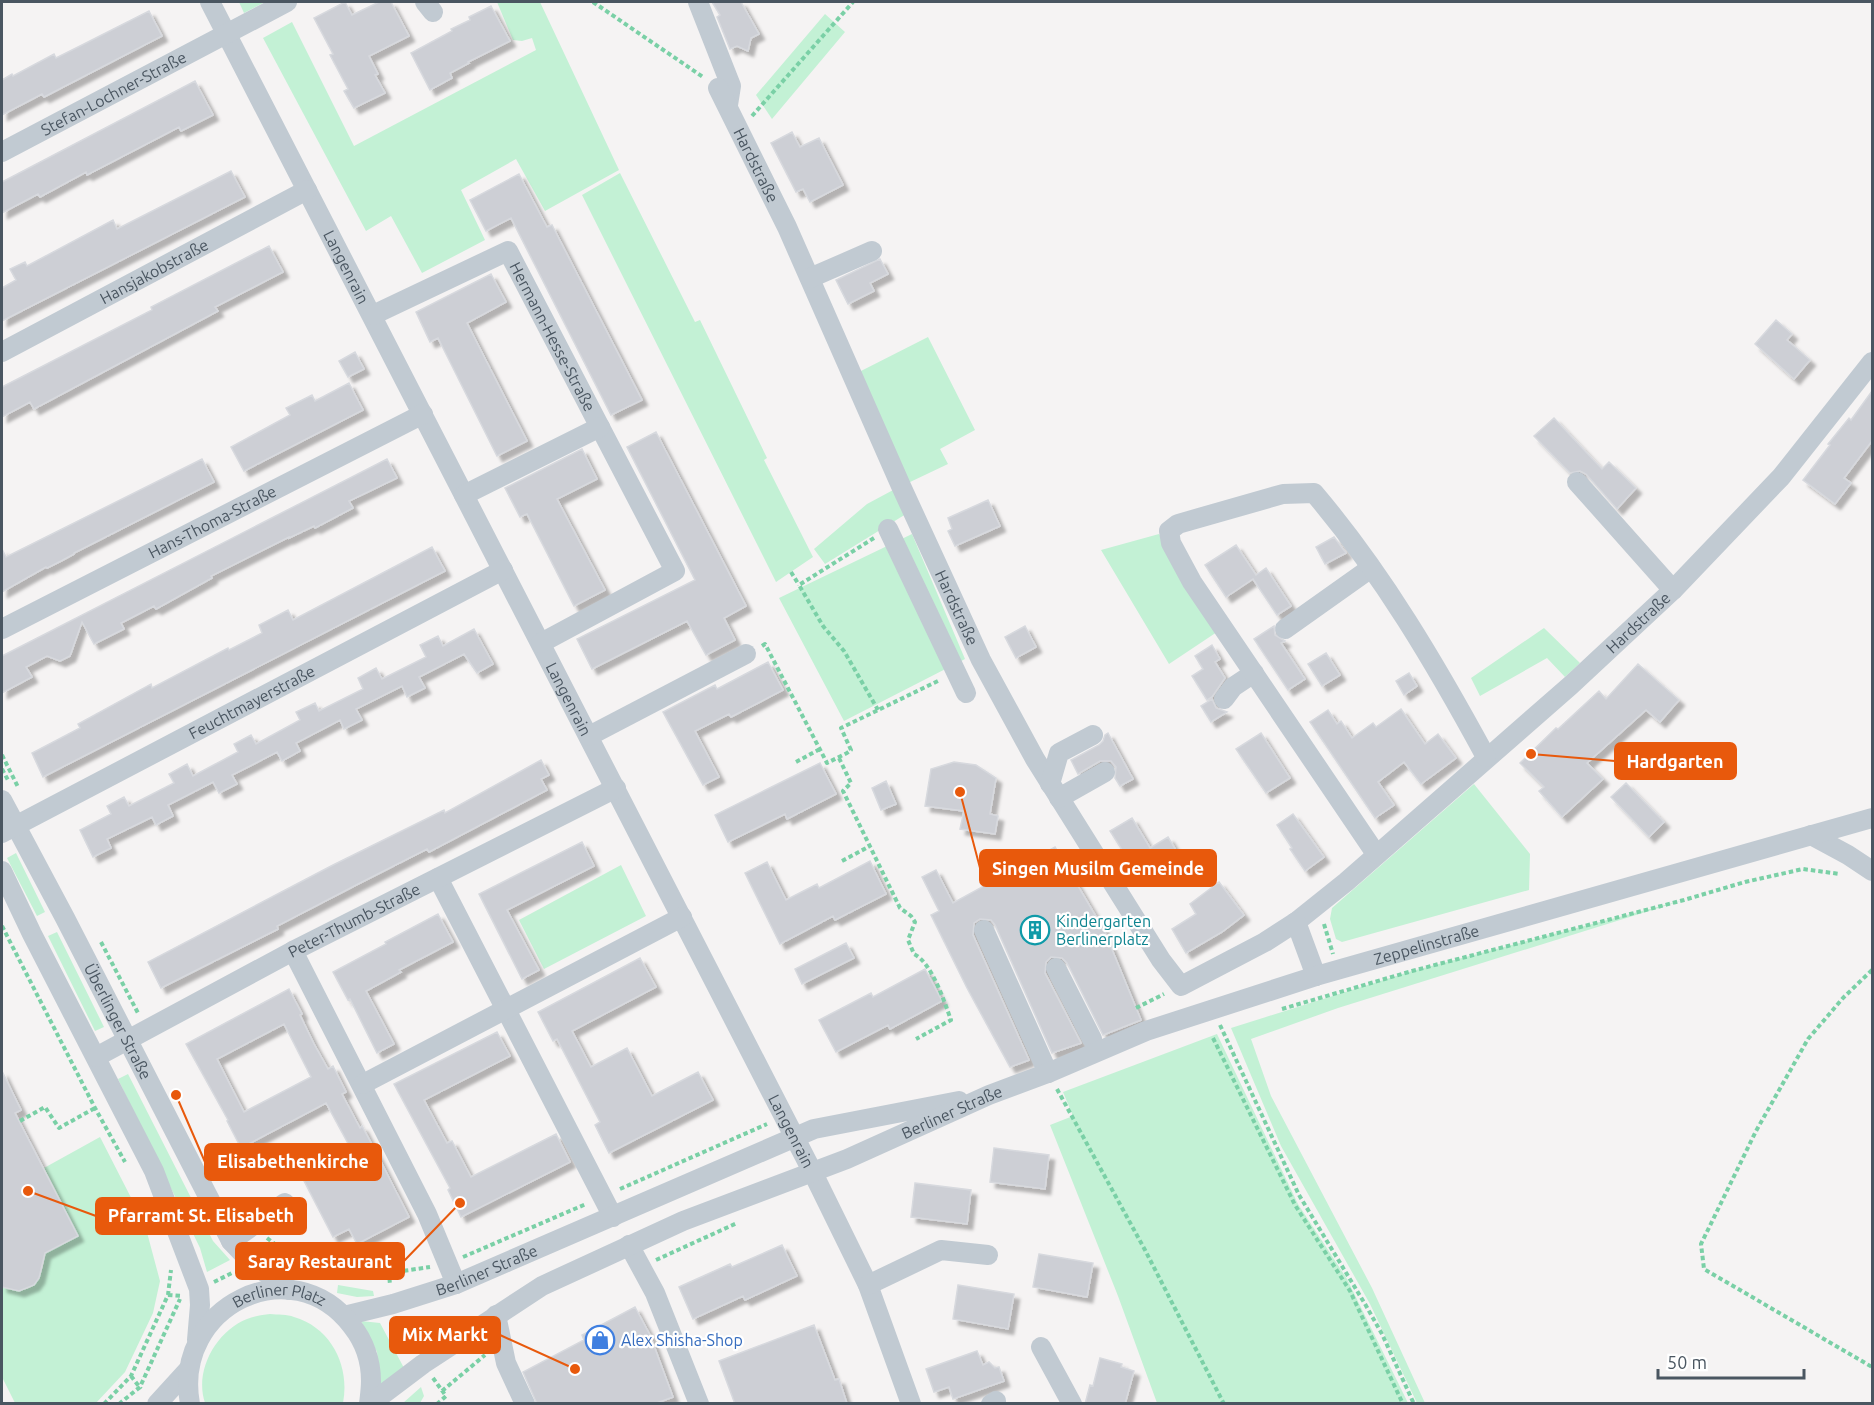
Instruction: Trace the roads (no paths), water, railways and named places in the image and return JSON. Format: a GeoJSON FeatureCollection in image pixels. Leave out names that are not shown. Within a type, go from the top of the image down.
{"type":"FeatureCollection","features":[{"type":"Feature","properties":{"kind":"street","name":"Langenrain"},"geometry":{"type":"LineString","coordinates":[[210,2],[813,1171],[868,1285],[911,1404]]}},
{"type":"Feature","properties":{"kind":"street","name":"Stefan-Lochner-Straße"},"geometry":{"type":"LineString","coordinates":[[2,152],[287,2]]}},
{"type":"Feature","properties":{"kind":"street"},"geometry":{"type":"LineString","coordinates":[[698,2],[731,86],[728,107]]}},
{"type":"Feature","properties":{"kind":"street","name":"Hardstraße"},"geometry":{"type":"LineString","coordinates":[[718,88],[787,227],[901,486],[981,660],[1055,791],[1161,960],[1181,986],[1265,942],[1296,922],[1346,882],[1486,757],[1571,685],[1673,590],[1781,477],[1872,362]]}},
{"type":"Feature","properties":{"kind":"street","name":"Hansjakobstraße"},"geometry":{"type":"LineString","coordinates":[[2,352],[307,190]]}},
{"type":"Feature","properties":{"kind":"street","name":"Hermann-Hesse-Straße"},"geometry":{"type":"LineString","coordinates":[[373,315],[507,251],[675,571],[541,643]]}},
{"type":"Feature","properties":{"kind":"street"},"geometry":{"type":"LineString","coordinates":[[810,278],[872,251]]}},
{"type":"Feature","properties":{"kind":"street","name":"Hans-Thoma-Straße"},"geometry":{"type":"LineString","coordinates":[[2,629],[423,414]]}},
{"type":"Feature","properties":{"kind":"street","name":"Hermann-Hesse-Straße"},"geometry":{"type":"LineString","coordinates":[[464,495],[600,427]]}},
{"type":"Feature","properties":{"kind":"street"},"geometry":{"type":"LineString","coordinates":[[1577,483],[1673,590]]}},
{"type":"Feature","properties":{"kind":"street"},"geometry":{"type":"LineString","coordinates":[[1376,854],[1192,582],[1170,543],[1169,531],[1178,524],[1283,494],[1314,493],[1338,521],[1371,568],[1449,689],[1486,757]]}},
{"type":"Feature","properties":{"kind":"street"},"geometry":{"type":"LineString","coordinates":[[888,529],[966,693]]}},
{"type":"Feature","properties":{"kind":"street"},"geometry":{"type":"LineString","coordinates":[[1285,629],[1371,568]]}},
{"type":"Feature","properties":{"kind":"street","name":"Feuchtmayerstraße"},"geometry":{"type":"LineString","coordinates":[[8,830],[502,570]]}},
{"type":"Feature","properties":{"kind":"street"},"geometry":{"type":"LineString","coordinates":[[589,736],[746,654]]}},
{"type":"Feature","properties":{"kind":"street"},"geometry":{"type":"LineString","coordinates":[[1224,699],[1233,687],[1254,673]]}},
{"type":"Feature","properties":{"kind":"street"},"geometry":{"type":"LineString","coordinates":[[1093,735],[1059,753],[1055,791],[1105,772]]}},
{"type":"Feature","properties":{"kind":"street","name":"Peter-Thumb-Straße"},"geometry":{"type":"LineString","coordinates":[[96,1057],[293,951],[616,788]]}},
{"type":"Feature","properties":{"kind":"street","name":"Überlinger Straße"},"geometry":{"type":"LineString","coordinates":[[2,800],[8,830],[65,918],[231,1241],[252,1263],[290,1290]]}},
{"type":"Feature","properties":{"kind":"street","name":"Zeppelinstraße"},"geometry":{"type":"LineString","coordinates":[[989,1095],[1052,1081],[1138,1034],[1216,1016],[1316,976],[1872,818]]}},
{"type":"Feature","properties":{"kind":"street"},"geometry":{"type":"LineString","coordinates":[[1811,835],[1872,871]]}},
{"type":"Feature","properties":{"kind":"street"},"geometry":{"type":"LineString","coordinates":[[2,871],[154,1171],[199,1289],[197,1340]]}},
{"type":"Feature","properties":{"kind":"street"},"geometry":{"type":"LineString","coordinates":[[438,878],[613,1217]]}},
{"type":"Feature","properties":{"kind":"street"},"geometry":{"type":"LineString","coordinates":[[363,1084],[682,917]]}},
{"type":"Feature","properties":{"kind":"street"},"geometry":{"type":"LineString","coordinates":[[1296,922],[1316,976]]}},
{"type":"Feature","properties":{"kind":"street"},"geometry":{"type":"LineString","coordinates":[[984,930],[1052,1081]]}},
{"type":"Feature","properties":{"kind":"street"},"geometry":{"type":"LineString","coordinates":[[293,951],[363,1084],[427,1214],[456,1284]]}},
{"type":"Feature","properties":{"kind":"street"},"geometry":{"type":"LineString","coordinates":[[1056,968],[1092,1039]]}},
{"type":"Feature","properties":{"kind":"street","name":"Berliner Straße"},"geometry":{"type":"LineString","coordinates":[[344,1316],[393,1304],[456,1284],[795,1136],[831,1124],[989,1095]]}},
{"type":"Feature","properties":{"kind":"street","name":"Berliner Straße"},"geometry":{"type":"LineString","coordinates":[[369,1404],[496,1315],[542,1286],[683,1221],[847,1159],[989,1095]]}},
{"type":"Feature","properties":{"kind":"street"},"geometry":{"type":"LineString","coordinates":[[231,1241],[285,1203]]}},
{"type":"Feature","properties":{"kind":"street"},"geometry":{"type":"LineString","coordinates":[[629,1245],[655,1293],[696,1403]]}},
{"type":"Feature","properties":{"kind":"street"},"geometry":{"type":"LineString","coordinates":[[868,1285],[940,1250],[988,1255]]}},
{"type":"Feature","properties":{"kind":"street","name":"Berliner Platz"},"geometry":{"type":"LineString","coordinates":[[190,1404],[187,1390],[188,1370],[197,1340],[213,1317],[235,1300],[262,1291],[290,1290],[319,1298],[344,1316],[359,1335],[368,1357],[371,1380],[369,1404]]}},
{"type":"Feature","properties":{"kind":"street"},"geometry":{"type":"LineString","coordinates":[[496,1315],[507,1363],[525,1404]]}},
{"type":"Feature","properties":{"kind":"street"},"geometry":{"type":"LineString","coordinates":[[1041,1347],[1072,1404]]}},
{"type":"Feature","properties":{"kind":"street"},"geometry":{"type":"LineString","coordinates":[[150,1399],[188,1370]]}},
{"type":"Feature","properties":{"kind":"place","name":"Hardgarten"},"geometry":{"type":"Point","coordinates":[1531,754]}},
{"type":"Feature","properties":{"kind":"place","name":"Singen Musilm Gemeinde"},"geometry":{"type":"Point","coordinates":[960,792]}},
{"type":"Feature","properties":{"kind":"place","name":"Kindergarten Berlinerplatz"},"geometry":{"type":"Point","coordinates":[1035,930]}},
{"type":"Feature","properties":{"kind":"place","name":"Elisabethenkirche"},"geometry":{"type":"Point","coordinates":[176,1095]}},
{"type":"Feature","properties":{"kind":"place","name":"Pfarramt St. Elisabeth"},"geometry":{"type":"Point","coordinates":[28,1191]}},
{"type":"Feature","properties":{"kind":"place","name":"Saray Restaurant"},"geometry":{"type":"Point","coordinates":[460,1203]}},
{"type":"Feature","properties":{"kind":"place","name":"Alex Shisha-Shop"},"geometry":{"type":"Point","coordinates":[600,1340]}},
{"type":"Feature","properties":{"kind":"place","name":"Mix Markt"},"geometry":{"type":"Point","coordinates":[575,1369]}}]}
